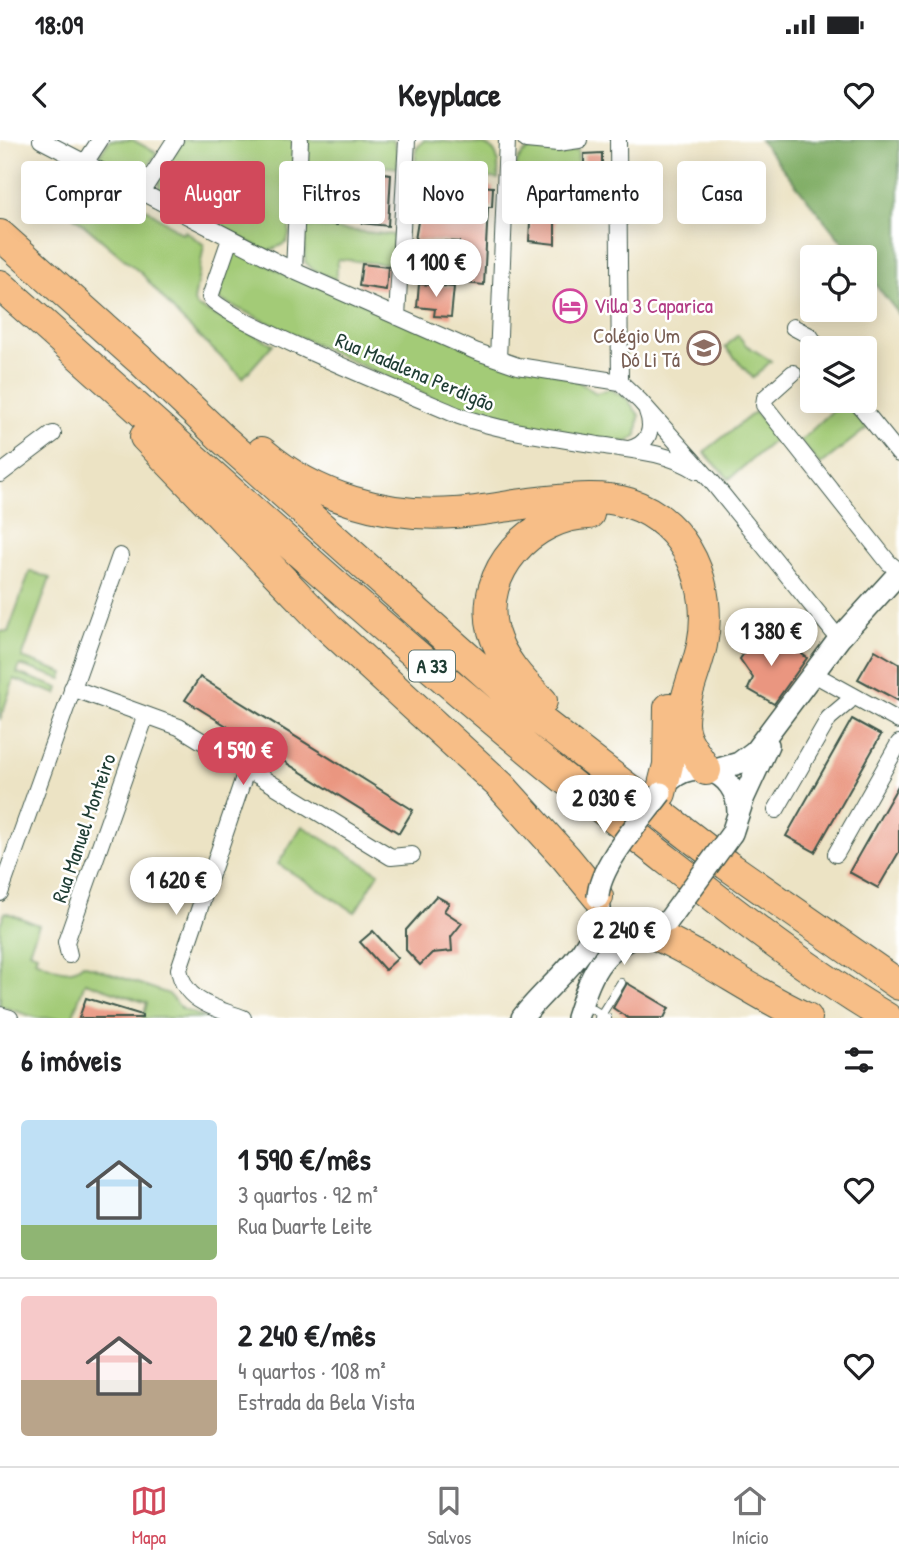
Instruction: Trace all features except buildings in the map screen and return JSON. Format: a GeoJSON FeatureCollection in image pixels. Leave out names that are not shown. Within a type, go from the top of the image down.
{"type":"FeatureCollection","features":[{"type":"Feature","properties":{"kind":"highway","name":"A 33"},"geometry":{"type":"LineString","coordinates":[[0,233],[139,359],[222,439],[523,707],[672,823],[899,985]]}},
{"type":"Feature","properties":{"kind":"highway","name":"A 33"},"geometry":{"type":"LineString","coordinates":[[0,287],[545,765],[732,910],[887,1018]]}},
{"type":"Feature","properties":{"kind":"highway"},"geometry":{"type":"LineString","coordinates":[[0,287],[64,358],[328,626],[500,786],[566,858],[599,903]]}},
{"type":"Feature","properties":{"kind":"highway"},"geometry":{"type":"LineString","coordinates":[[139,359],[221,417],[293,475],[352,501],[409,513],[455,513],[504,505],[599,498],[629,503],[663,522],[687,547],[701,578],[706,612],[703,641],[685,706],[683,724],[686,739],[709,770]]}},
{"type":"Feature","properties":{"kind":"highway"},"geometry":{"type":"LineString","coordinates":[[661,793],[668,765],[670,701],[686,625],[687,597],[679,572],[667,552],[653,538],[624,520],[602,514],[578,514],[552,521],[529,536],[511,554],[498,575],[491,612],[494,631],[509,665],[525,685],[672,823]]}},
{"type":"Feature","properties":{"kind":"highway"},"geometry":{"type":"LineString","coordinates":[[653,929],[774,1002],[807,1018]]}},
{"type":"Feature","properties":{"kind":"street","name":"Rua Madalena Perdigão"},"geometry":{"type":"LineString","coordinates":[[41,140],[81,161]]}},
{"type":"Feature","properties":{"kind":"street"},"geometry":{"type":"LineString","coordinates":[[86,161],[100,140]]}},
{"type":"Feature","properties":{"kind":"street"},"geometry":{"type":"LineString","coordinates":[[146,185],[175,140]]}},
{"type":"Feature","properties":{"kind":"street"},"geometry":{"type":"LineString","coordinates":[[294,271],[300,140]]}},
{"type":"Feature","properties":{"kind":"street"},"geometry":{"type":"LineString","coordinates":[[397,317],[407,140]]}},
{"type":"Feature","properties":{"kind":"street"},"geometry":{"type":"LineString","coordinates":[[498,359],[507,140]]}},
{"type":"Feature","properties":{"kind":"street"},"geometry":{"type":"LineString","coordinates":[[526,140],[558,143],[579,140]]}},
{"type":"Feature","properties":{"kind":"street"},"geometry":{"type":"LineString","coordinates":[[618,140],[620,382]]}},
{"type":"Feature","properties":{"kind":"street","name":"Rua Madalena Perdigão"},"geometry":{"type":"LineString","coordinates":[[146,196],[294,271],[498,359],[518,366],[620,382],[713,483],[839,639]]}},
{"type":"Feature","properties":{"kind":"street","name":"Rua Madalena Perdigão"},"geometry":{"type":"LineString","coordinates":[[230,239],[210,291],[210,297],[217,306],[269,332],[486,426],[652,452],[682,461],[713,483]]}},
{"type":"Feature","properties":{"kind":"street"},"geometry":{"type":"LineString","coordinates":[[793,327],[810,336]]}},
{"type":"Feature","properties":{"kind":"street"},"geometry":{"type":"LineString","coordinates":[[522,1018],[585,946],[598,924],[599,883],[606,868],[669,782],[692,770],[729,767],[748,757],[839,639],[899,572],[889,563],[764,405],[765,398],[793,373]]}},
{"type":"Feature","properties":{"kind":"street"},"geometry":{"type":"LineString","coordinates":[[629,449],[638,447],[650,433],[648,413],[640,401]]}},
{"type":"Feature","properties":{"kind":"street"},"geometry":{"type":"LineString","coordinates":[[866,413],[899,454]]}},
{"type":"Feature","properties":{"kind":"street"},"geometry":{"type":"LineString","coordinates":[[0,474],[53,434]]}},
{"type":"Feature","properties":{"kind":"street"},"geometry":{"type":"LineString","coordinates":[[0,894],[120,556]]}},
{"type":"Feature","properties":{"kind":"street"},"geometry":{"type":"LineString","coordinates":[[812,673],[899,721]]}},
{"type":"Feature","properties":{"kind":"street"},"geometry":{"type":"LineString","coordinates":[[72,688],[179,727],[391,858],[412,855]]}},
{"type":"Feature","properties":{"kind":"street"},"geometry":{"type":"LineString","coordinates":[[776,810],[829,718],[848,702],[852,695]]}},
{"type":"Feature","properties":{"kind":"street"},"geometry":{"type":"LineString","coordinates":[[578,1013],[590,981],[604,958],[619,944],[653,929],[735,823],[783,711]]}},
{"type":"Feature","properties":{"kind":"street","name":"Rua Manuel Monteiro"},"geometry":{"type":"LineString","coordinates":[[69,955],[66,942],[146,715]]}},
{"type":"Feature","properties":{"kind":"street"},"geometry":{"type":"LineString","coordinates":[[836,854],[899,743]]}},
{"type":"Feature","properties":{"kind":"street"},"geometry":{"type":"LineString","coordinates":[[243,1018],[199,1002],[186,989],[179,969],[247,768]]}},
{"type":"Feature","properties":{"kind":"street"},"geometry":{"type":"LineString","coordinates":[[709,770],[725,779],[734,791],[735,823]]}},
{"type":"Feature","properties":{"kind":"street"},"geometry":{"type":"LineString","coordinates":[[599,903],[608,921],[620,930],[653,929]]}},
{"type":"Feature","properties":{"kind":"street"},"geometry":{"type":"LineString","coordinates":[[539,997],[550,989],[563,989],[578,1013]]}},
{"type":"Feature","properties":{"kind":"street"},"geometry":{"type":"LineString","coordinates":[[0,1015],[10,1018]]}},
{"type":"Feature","properties":{"kind":"lane"},"geometry":{"type":"LineString","coordinates":[[578,1013],[602,1017],[621,983]]}},
{"type":"Feature","properties":{"kind":"green space"},"geometry":{"type":"Polygon","coordinates":[[[110,140],[133,140],[157,153],[146,168],[146,161],[102,161],[100,154],[110,140]]]}},
{"type":"Feature","properties":{"kind":"green space"},"geometry":{"type":"Polygon","coordinates":[[[184,140],[295,140],[294,161],[279,161],[279,224],[290,224],[287,242],[272,250],[264,250],[214,224],[265,224],[265,161],[169,160],[184,140]]]}},
{"type":"Feature","properties":{"kind":"green space"},"geometry":{"type":"Polygon","coordinates":[[[309,140],[393,140],[397,150],[398,168],[385,167],[385,161],[308,161],[309,140]]]}},
{"type":"Feature","properties":{"kind":"green space"},"geometry":{"type":"Polygon","coordinates":[[[424,140],[485,145],[494,151],[498,159],[498,179],[488,178],[488,161],[415,161],[416,149],[424,140]]]}},
{"type":"Feature","properties":{"kind":"green space"},"geometry":{"type":"Polygon","coordinates":[[[760,140],[899,140],[899,314],[877,286],[877,245],[844,245],[760,140]]]}},
{"type":"Feature","properties":{"kind":"green space"},"geometry":{"type":"Polygon","coordinates":[[[530,149],[561,152],[578,150],[578,161],[519,161],[530,149]]]}},
{"type":"Feature","properties":{"kind":"green space"},"geometry":{"type":"Polygon","coordinates":[[[146,209],[160,218],[160,224],[168,224],[183,234],[185,231],[204,245],[194,301],[196,306],[273,344],[243,378],[180,318],[143,275],[83,224],[146,224],[146,209]]]}},
{"type":"Feature","properties":{"kind":"green space"},"geometry":{"type":"Polygon","coordinates":[[[304,226],[394,235],[393,265],[338,259],[336,280],[313,270],[305,262],[304,226]]]}},
{"type":"Feature","properties":{"kind":"green space"},"geometry":{"type":"Polygon","coordinates":[[[243,252],[285,274],[577,381],[596,393],[610,389],[627,399],[639,415],[637,435],[628,442],[580,438],[464,413],[219,299],[218,289],[232,254],[243,252]]]}},
{"type":"Feature","properties":{"kind":"green space"},"geometry":{"type":"Polygon","coordinates":[[[738,335],[746,345],[771,361],[753,378],[725,347],[738,335]]]}},
{"type":"Feature","properties":{"kind":"green space"},"geometry":{"type":"Polygon","coordinates":[[[755,412],[777,438],[729,479],[704,452],[755,412]]]}},
{"type":"Feature","properties":{"kind":"green space"},"geometry":{"type":"Polygon","coordinates":[[[830,413],[854,413],[867,428],[820,465],[800,441],[830,413]]]}},
{"type":"Feature","properties":{"kind":"green space"},"geometry":{"type":"Polygon","coordinates":[[[30,571],[50,578],[22,658],[64,673],[62,679],[20,665],[17,673],[59,688],[57,694],[14,679],[0,720],[0,631],[8,632],[30,571]]]}},
{"type":"Feature","properties":{"kind":"green space"},"geometry":{"type":"Polygon","coordinates":[[[302,826],[379,873],[355,912],[278,864],[302,826]]]}},
{"type":"Feature","properties":{"kind":"green space"},"geometry":{"type":"Polygon","coordinates":[[[5,912],[39,925],[29,951],[37,954],[35,960],[65,970],[83,964],[169,994],[182,1009],[206,1018],[143,1018],[147,1003],[85,982],[72,1018],[37,1018],[0,1006],[0,925],[5,912]]]}},
{"type":"Feature","properties":{"kind":"place","name":"Villa 3 Caparica"},"geometry":{"type":"Point","coordinates":[570,306]}},
{"type":"Feature","properties":{"kind":"place","name":"Colégio Um Dó Li Tá"},"geometry":{"type":"Point","coordinates":[704,348]}}]}
